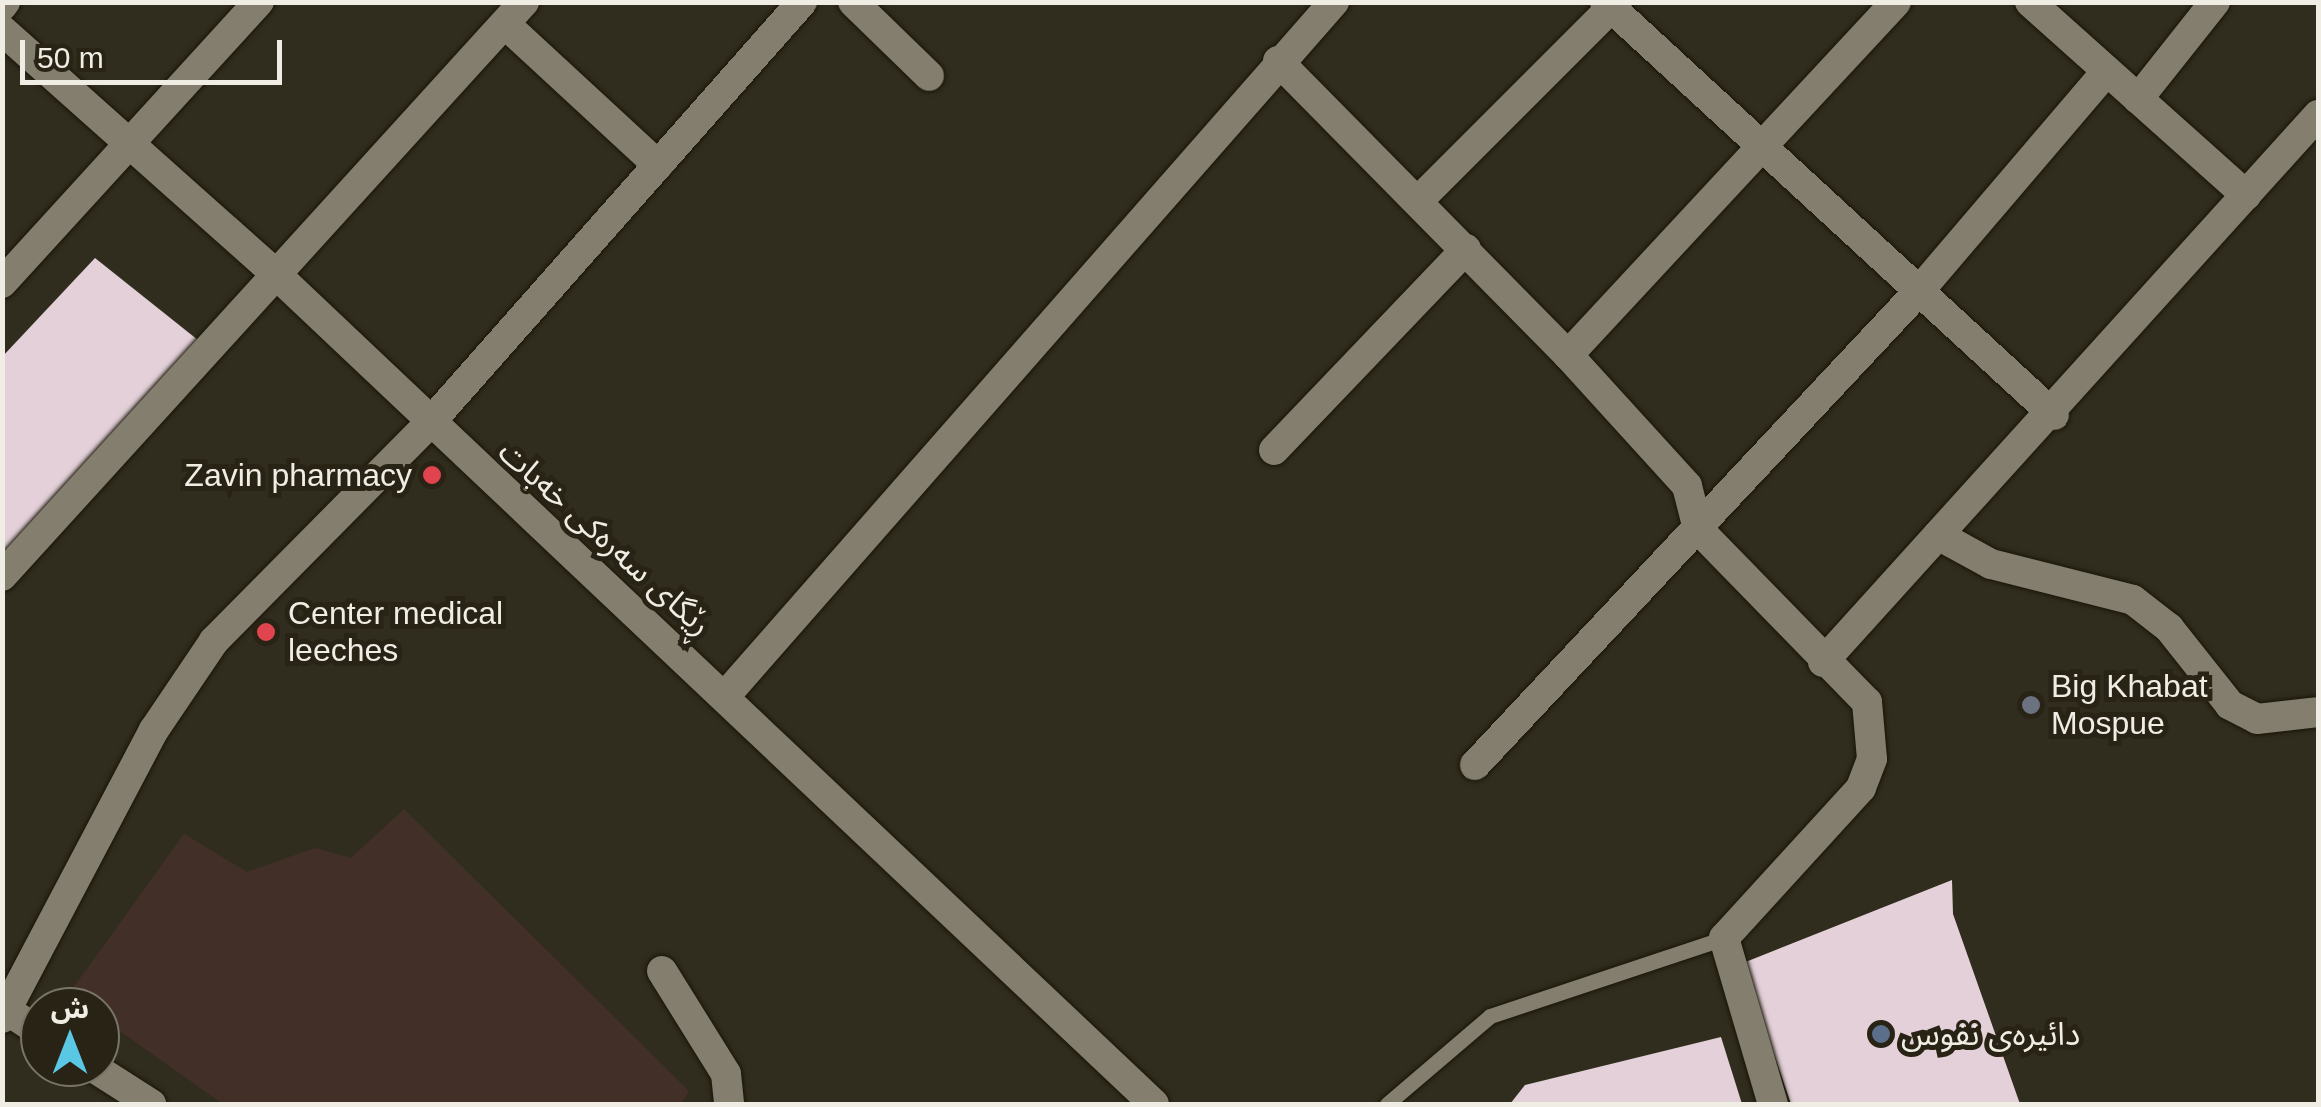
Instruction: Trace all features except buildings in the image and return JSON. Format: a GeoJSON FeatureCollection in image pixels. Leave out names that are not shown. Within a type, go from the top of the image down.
{"type":"FeatureCollection","features":[{"type":"Feature","properties":{"kind":"street"},"geometry":{"type":"LineString","coordinates":[[2,283],[259,2]]}},
{"type":"Feature","properties":{"kind":"street"},"geometry":{"type":"LineString","coordinates":[[4,1012],[154,730],[214,640],[428,425],[802,2]]}},
{"type":"Feature","properties":{"kind":"street"},"geometry":{"type":"LineString","coordinates":[[853,2],[929,76]]}},
{"type":"Feature","properties":{"kind":"street"},"geometry":{"type":"LineString","coordinates":[[726,695],[1278,60],[1334,2]]}},
{"type":"Feature","properties":{"kind":"street"},"geometry":{"type":"LineString","coordinates":[[1568,355],[1896,2]]}},
{"type":"Feature","properties":{"kind":"street"},"geometry":{"type":"LineString","coordinates":[[2030,2],[2246,195]]}},
{"type":"Feature","properties":{"kind":"street"},"geometry":{"type":"LineString","coordinates":[[2138,99],[2215,2]]}},
{"type":"Feature","properties":{"kind":"street"},"geometry":{"type":"LineString","coordinates":[[1419,200],[1611,5],[2054,414]]}},
{"type":"Feature","properties":{"kind":"street"},"geometry":{"type":"LineString","coordinates":[[2,576],[281,280],[515,14],[658,165]]}},
{"type":"Feature","properties":{"kind":"street","name":"ڕێگای سەرەکی خەبات"},"geometry":{"type":"LineString","coordinates":[[2,30],[281,280],[428,425],[726,695],[1154,1104]]}},
{"type":"Feature","properties":{"kind":"street"},"geometry":{"type":"LineString","coordinates":[[1278,60],[1568,355],[1687,486],[1698,529],[1823,662],[1867,702],[1872,759],[1861,788],[1724,938],[1773,1104]]}},
{"type":"Feature","properties":{"kind":"street"},"geometry":{"type":"LineString","coordinates":[[1475,765],[1919,290],[2107,71]]}},
{"type":"Feature","properties":{"kind":"street"},"geometry":{"type":"LineString","coordinates":[[1823,662],[2054,414],[2318,115]]}},
{"type":"Feature","properties":{"kind":"street"},"geometry":{"type":"LineString","coordinates":[[1274,450],[1466,249]]}},
{"type":"Feature","properties":{"kind":"street"},"geometry":{"type":"LineString","coordinates":[[1938,535],[1991,564],[2133,600],[2170,628],[2230,704],[2257,718],[2318,712]]}},
{"type":"Feature","properties":{"kind":"street"},"geometry":{"type":"LineString","coordinates":[[662,971],[726,1074],[729,1104]]}},
{"type":"Feature","properties":{"kind":"street"},"geometry":{"type":"LineString","coordinates":[[120,1084],[151,1104]]}},
{"type":"Feature","properties":{"kind":"lane"},"geometry":{"type":"LineString","coordinates":[[1387,1104],[1490,1016],[1724,938]]}},
{"type":"Feature","properties":{"kind":"shaded area"},"geometry":{"type":"Polygon","coordinates":[[[404,809],[689,1091],[681,1104],[223,1104],[120,1031],[120,987],[74,987],[184,834],[247,872],[315,848],[351,858],[404,809]]]}},
{"type":"Feature","properties":{"kind":"place","name":"Zavin pharmacy"},"geometry":{"type":"Point","coordinates":[432,475]}},
{"type":"Feature","properties":{"kind":"place","name":"Center medical leeches"},"geometry":{"type":"Point","coordinates":[266,632]}},
{"type":"Feature","properties":{"kind":"place","name":"Big Khabat Mospue"},"geometry":{"type":"Point","coordinates":[2031,705]}},
{"type":"Feature","properties":{"kind":"place","name":"دائیرەی نفوس"},"geometry":{"type":"Point","coordinates":[1881,1034]}}]}
